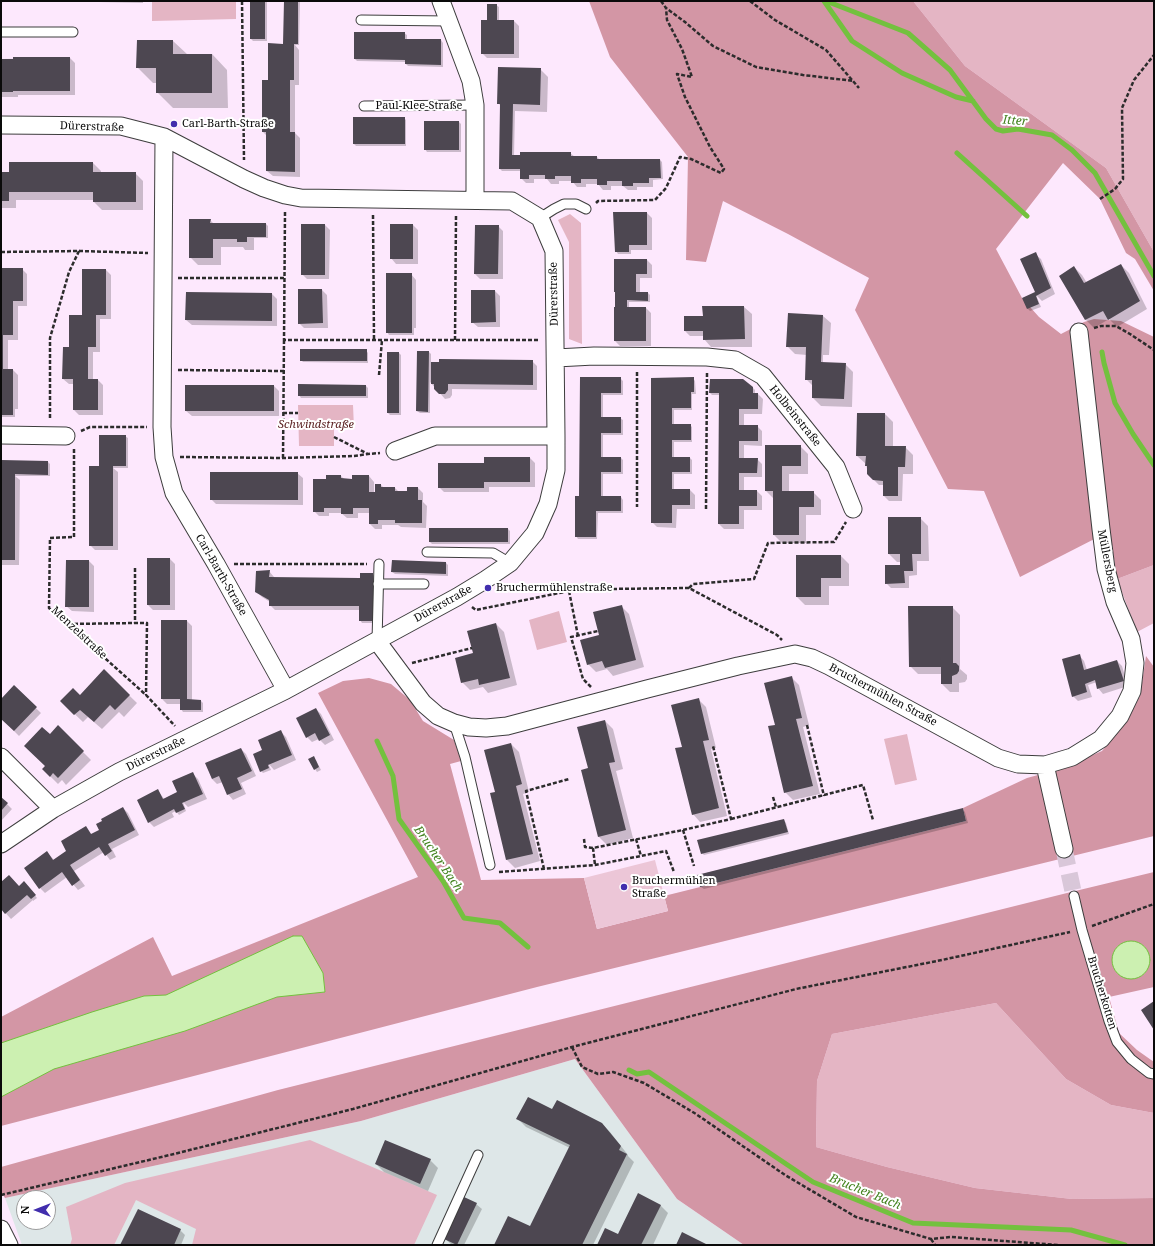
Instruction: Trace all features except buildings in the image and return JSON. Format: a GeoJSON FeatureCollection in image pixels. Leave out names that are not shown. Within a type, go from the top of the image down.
{"type":"FeatureCollection","features":[{"type":"Feature","properties":{"kind":"street","name":"Paul-Klee-Straße"},"geometry":{"type":"LineString","coordinates":[[441,1],[471,82],[475,105],[475,200]]}},
{"type":"Feature","properties":{"kind":"street","name":"Dürerstraße"},"geometry":{"type":"LineString","coordinates":[[1,125],[121,126],[164,137],[264,188],[300,198],[512,201],[540,218],[554,251],[556,358],[556,470],[548,504],[534,533],[510,563],[456,597],[286,690],[119,772],[53,809],[1,844]]}},
{"type":"Feature","properties":{"kind":"street","name":"Carl-Barth-Straße"},"geometry":{"type":"LineString","coordinates":[[164,137],[162,370],[162,427],[164,457],[174,493],[216,564],[286,690]]}},
{"type":"Feature","properties":{"kind":"street","name":"Müllersberg"},"geometry":{"type":"LineString","coordinates":[[1045,765],[1072,757],[1101,739],[1120,716],[1132,691],[1135,663],[1131,639],[1115,602],[1106,569],[1079,332]]}},
{"type":"Feature","properties":{"kind":"street","name":"Holbeinstraße"},"geometry":{"type":"LineString","coordinates":[[556,358],[707,357],[735,360],[763,376],[836,467],[853,509]]}},
{"type":"Feature","properties":{"kind":"street"},"geometry":{"type":"LineString","coordinates":[[1,435],[66,436]]}},
{"type":"Feature","properties":{"kind":"street"},"geometry":{"type":"LineString","coordinates":[[395,451],[435,436],[556,436]]}},
{"type":"Feature","properties":{"kind":"street","name":"Bruchermühlen Straße"},"geometry":{"type":"LineString","coordinates":[[377,641],[423,704],[438,716],[454,723],[469,727],[486,728],[507,726],[738,666],[795,654],[812,658],[829,666],[998,758],[1018,764],[1045,765]]}},
{"type":"Feature","properties":{"kind":"street"},"geometry":{"type":"LineString","coordinates":[[1,758],[53,809]]}},
{"type":"Feature","properties":{"kind":"street"},"geometry":{"type":"LineString","coordinates":[[1045,765],[1064,849]]}},
{"type":"Feature","properties":{"kind":"street"},"geometry":{"type":"LineString","coordinates":[[1,1229],[9,1245]]}},
{"type":"Feature","properties":{"kind":"lane"},"geometry":{"type":"LineString","coordinates":[[362,20],[448,21]]}},
{"type":"Feature","properties":{"kind":"lane"},"geometry":{"type":"LineString","coordinates":[[1,32],[73,32]]}},
{"type":"Feature","properties":{"kind":"lane","name":"Paul-Klee-Straße"},"geometry":{"type":"LineString","coordinates":[[364,106],[475,105]]}},
{"type":"Feature","properties":{"kind":"lane"},"geometry":{"type":"LineString","coordinates":[[540,218],[564,204],[576,204],[586,209]]}},
{"type":"Feature","properties":{"kind":"lane"},"geometry":{"type":"LineString","coordinates":[[427,552],[493,553],[510,563]]}},
{"type":"Feature","properties":{"kind":"lane"},"geometry":{"type":"LineString","coordinates":[[377,641],[379,564]]}},
{"type":"Feature","properties":{"kind":"lane"},"geometry":{"type":"LineString","coordinates":[[378,584],[424,584]]}},
{"type":"Feature","properties":{"kind":"lane"},"geometry":{"type":"LineString","coordinates":[[454,723],[464,756],[490,865]]}},
{"type":"Feature","properties":{"kind":"lane","name":"Brucherkotten"},"geometry":{"type":"LineString","coordinates":[[1074,896],[1082,930],[1109,1021],[1117,1042],[1131,1059],[1154,1074]]}},
{"type":"Feature","properties":{"kind":"lane"},"geometry":{"type":"LineString","coordinates":[[437,1245],[478,1155]]}},
{"type":"Feature","properties":{"kind":"path"},"geometry":{"type":"LineString","coordinates":[[242,1],[244,179]]}},
{"type":"Feature","properties":{"kind":"path"},"geometry":{"type":"LineString","coordinates":[[660,1],[666,8],[713,46],[756,67],[803,75],[854,81]]}},
{"type":"Feature","properties":{"kind":"path"},"geometry":{"type":"LineString","coordinates":[[750,1],[775,20],[826,50],[859,88]]}},
{"type":"Feature","properties":{"kind":"path"},"geometry":{"type":"LineString","coordinates":[[586,209],[598,201],[655,200],[666,188],[680,157],[691,159],[721,173],[724,169],[710,147],[685,97],[677,74],[692,77],[682,49],[667,20],[666,8]]}},
{"type":"Feature","properties":{"kind":"path"},"geometry":{"type":"LineString","coordinates":[[1100,199],[1115,189],[1123,179],[1122,108],[1134,80],[1154,55]]}},
{"type":"Feature","properties":{"kind":"path"},"geometry":{"type":"LineString","coordinates":[[284,458],[285,195]]}},
{"type":"Feature","properties":{"kind":"path"},"geometry":{"type":"LineString","coordinates":[[372,199],[374,340]]}},
{"type":"Feature","properties":{"kind":"path"},"geometry":{"type":"LineString","coordinates":[[455,340],[456,200]]}},
{"type":"Feature","properties":{"kind":"path"},"geometry":{"type":"LineString","coordinates":[[1,252],[79,251],[163,254]]}},
{"type":"Feature","properties":{"kind":"path"},"geometry":{"type":"LineString","coordinates":[[49,436],[50,338],[69,272],[79,251]]}},
{"type":"Feature","properties":{"kind":"path"},"geometry":{"type":"LineString","coordinates":[[163,277],[284,278]]}},
{"type":"Feature","properties":{"kind":"path"},"geometry":{"type":"LineString","coordinates":[[1079,332],[1101,326],[1116,326],[1154,350]]}},
{"type":"Feature","properties":{"kind":"path"},"geometry":{"type":"LineString","coordinates":[[284,340],[534,340]]}},
{"type":"Feature","properties":{"kind":"path"},"geometry":{"type":"LineString","coordinates":[[379,375],[382,340]]}},
{"type":"Feature","properties":{"kind":"path"},"geometry":{"type":"LineString","coordinates":[[637,357],[637,507]]}},
{"type":"Feature","properties":{"kind":"path"},"geometry":{"type":"LineString","coordinates":[[706,508],[707,357]]}},
{"type":"Feature","properties":{"kind":"path"},"geometry":{"type":"LineString","coordinates":[[162,370],[284,371]]}},
{"type":"Feature","properties":{"kind":"path"},"geometry":{"type":"LineString","coordinates":[[284,413],[298,413]]}},
{"type":"Feature","properties":{"kind":"path"},"geometry":{"type":"LineString","coordinates":[[66,436],[90,427],[162,427]]}},
{"type":"Feature","properties":{"kind":"path","name":"Menzelstraße"},"geometry":{"type":"LineString","coordinates":[[66,436],[74,447],[74,537],[50,538],[49,608],[146,695],[165,716]]}},
{"type":"Feature","properties":{"kind":"path"},"geometry":{"type":"LineString","coordinates":[[334,437],[368,454]]}},
{"type":"Feature","properties":{"kind":"path"},"geometry":{"type":"LineString","coordinates":[[164,457],[284,458],[354,456],[395,451]]}},
{"type":"Feature","properties":{"kind":"path"},"geometry":{"type":"LineString","coordinates":[[689,588],[693,584],[754,579],[768,543],[834,542],[853,509]]}},
{"type":"Feature","properties":{"kind":"path"},"geometry":{"type":"LineString","coordinates":[[216,564],[379,564]]}},
{"type":"Feature","properties":{"kind":"path"},"geometry":{"type":"LineString","coordinates":[[135,568],[135,623]]}},
{"type":"Feature","properties":{"kind":"path"},"geometry":{"type":"LineString","coordinates":[[456,597],[476,610],[569,591],[689,588],[777,635],[795,654]]}},
{"type":"Feature","properties":{"kind":"path"},"geometry":{"type":"LineString","coordinates":[[569,591],[578,636]]}},
{"type":"Feature","properties":{"kind":"path"},"geometry":{"type":"LineString","coordinates":[[68,624],[147,623],[146,695]]}},
{"type":"Feature","properties":{"kind":"path"},"geometry":{"type":"LineString","coordinates":[[598,631],[571,637],[583,679],[593,690],[598,702]]}},
{"type":"Feature","properties":{"kind":"path"},"geometry":{"type":"LineString","coordinates":[[396,667],[472,648]]}},
{"type":"Feature","properties":{"kind":"path"},"geometry":{"type":"LineString","coordinates":[[807,725],[824,796]]}},
{"type":"Feature","properties":{"kind":"path"},"geometry":{"type":"LineString","coordinates":[[713,746],[731,819]]}},
{"type":"Feature","properties":{"kind":"path"},"geometry":{"type":"LineString","coordinates":[[544,868],[526,791],[569,779]]}},
{"type":"Feature","properties":{"kind":"path"},"geometry":{"type":"LineString","coordinates":[[584,839],[585,847],[593,848],[731,819],[863,785],[873,820]]}},
{"type":"Feature","properties":{"kind":"path"},"geometry":{"type":"LineString","coordinates":[[773,797],[776,807]]}},
{"type":"Feature","properties":{"kind":"path"},"geometry":{"type":"LineString","coordinates":[[683,830],[694,866]]}},
{"type":"Feature","properties":{"kind":"path"},"geometry":{"type":"LineString","coordinates":[[636,838],[641,856]]}},
{"type":"Feature","properties":{"kind":"path"},"geometry":{"type":"LineString","coordinates":[[593,848],[595,865]]}},
{"type":"Feature","properties":{"kind":"path"},"geometry":{"type":"LineString","coordinates":[[490,865],[492,872],[595,865],[666,851],[674,872]]}},
{"type":"Feature","properties":{"kind":"path"},"geometry":{"type":"LineString","coordinates":[[1,1195],[174,1154],[353,1109],[572,1047],[796,989],[1082,930],[1154,904]]}},
{"type":"Feature","properties":{"kind":"path"},"geometry":{"type":"LineString","coordinates":[[572,1047],[582,1067],[598,1074],[613,1072],[644,1083],[696,1114],[785,1175],[856,1217],[931,1238],[951,1237],[1058,1245]]}},
{"type":"Feature","properties":{"kind":"path"},"geometry":{"type":"LineString","coordinates":[[931,1238],[935,1245]]}},
{"type":"Feature","properties":{"kind":"shaded area"},"geometry":{"type":"Polygon","coordinates":[[[589,1],[913,1],[965,66],[1106,168],[1154,252],[1154,291],[1135,259],[1126,253],[1100,199],[1063,163],[996,249],[1022,298],[1039,317],[1061,334],[1084,322],[1094,319],[1121,321],[1154,337],[1154,565],[1117,579],[1110,531],[1020,577],[984,491],[948,489],[855,310],[869,278],[723,201],[706,262],[686,260],[688,157],[610,57],[589,1]]]}},
{"type":"Feature","properties":{"kind":"shaded area"},"geometry":{"type":"Polygon","coordinates":[[[1146,656],[1154,667],[1154,836],[537,987],[1,1126],[1,1017],[153,937],[172,976],[418,877],[318,693],[343,681],[369,678],[391,684],[410,700],[423,721],[454,740],[461,761],[450,764],[481,880],[584,878],[597,929],[668,911],[664,896],[966,821],[963,808],[1027,778],[1060,769],[1102,751],[1125,724],[1140,696],[1146,656]]]}},
{"type":"Feature","properties":{"kind":"shaded area","name":"Bruchermühlen Straße"},"geometry":{"type":"Polygon","coordinates":[[[655,860],[668,911],[597,929],[584,878],[655,860]]]}},
{"type":"Feature","properties":{"kind":"shaded area"},"geometry":{"type":"Polygon","coordinates":[[[1154,872],[1154,987],[1109,997],[1119,1033],[1137,1050],[1154,1062],[1154,1113],[1111,1105],[1066,1079],[996,1003],[832,1034],[817,1081],[816,1147],[887,1167],[975,1188],[1072,1199],[1154,1198],[1154,1245],[744,1245],[677,1199],[575,1059],[361,1121],[42,1190],[16,1190],[16,1196],[5,1198],[1,1192],[1,1167],[278,1090],[1154,872]]]}},
{"type":"Feature","properties":{"kind":"shaded area"},"geometry":{"type":"Polygon","coordinates":[[[293,936],[302,936],[323,973],[325,992],[277,997],[185,1031],[54,1069],[1,1097],[1,1043],[144,996],[166,995],[293,936]]]}},
{"type":"Feature","properties":{"kind":"shaded area"},"geometry":{"type":"Polygon","coordinates":[[[1127,941],[1135,941],[1145,946],[1149,953],[1149,967],[1145,974],[1135,979],[1127,979],[1117,974],[1115,971],[1112,964],[1112,956],[1117,946],[1120,944],[1127,941]]]}},
{"type":"Feature","properties":{"kind":"shaded area"},"geometry":{"type":"Polygon","coordinates":[[[575,1059],[677,1199],[744,1245],[22,1245],[17,1230],[56,1230],[56,1190],[42,1190],[361,1121],[575,1059]]]}},
{"type":"Feature","properties":{"kind":"shaded area"},"geometry":{"type":"Polygon","coordinates":[[[16,1196],[16,1228],[5,1198],[16,1196]]]}},
{"type":"Feature","properties":{"kind":"green space"},"geometry":{"type":"Polygon","coordinates":[[[152,1],[236,1],[236,19],[152,21],[152,1]]]}},
{"type":"Feature","properties":{"kind":"green space"},"geometry":{"type":"Polygon","coordinates":[[[913,1],[1154,1],[1154,252],[1106,168],[965,66],[913,1]]]}},
{"type":"Feature","properties":{"kind":"green space"},"geometry":{"type":"Polygon","coordinates":[[[570,214],[581,223],[582,344],[569,339],[569,242],[558,220],[570,214]]]}},
{"type":"Feature","properties":{"kind":"green space","name":"Schwindstraße"},"geometry":{"type":"Polygon","coordinates":[[[298,405],[353,405],[354,428],[334,429],[334,446],[299,446],[298,405]]]}},
{"type":"Feature","properties":{"kind":"green space"},"geometry":{"type":"Polygon","coordinates":[[[1154,565],[1154,623],[1137,632],[1117,579],[1154,565]]]}},
{"type":"Feature","properties":{"kind":"green space"},"geometry":{"type":"Polygon","coordinates":[[[559,611],[567,642],[537,650],[529,620],[559,611]]]}},
{"type":"Feature","properties":{"kind":"green space"},"geometry":{"type":"Polygon","coordinates":[[[907,734],[917,780],[895,785],[884,739],[907,734]]]}},
{"type":"Feature","properties":{"kind":"green space"},"geometry":{"type":"Polygon","coordinates":[[[996,1003],[1066,1079],[1111,1105],[1154,1113],[1154,1198],[1072,1199],[975,1188],[887,1167],[816,1147],[817,1081],[832,1034],[996,1003]]]}},
{"type":"Feature","properties":{"kind":"green space"},"geometry":{"type":"Polygon","coordinates":[[[310,1140],[437,1195],[414,1245],[192,1245],[196,1229],[136,1200],[114,1245],[70,1245],[72,1239],[66,1207],[125,1183],[310,1140]]]}},
{"type":"Feature","properties":{"kind":"waterway"},"geometry":{"type":"LineString","coordinates":[[824,1],[852,41],[902,73],[956,97],[973,101]]}},
{"type":"Feature","properties":{"kind":"waterway","name":"Itter"},"geometry":{"type":"LineString","coordinates":[[826,1],[908,33],[950,70],[986,119],[996,129],[1003,131],[1018,129],[1052,135],[1072,150],[1095,173],[1154,276]]}},
{"type":"Feature","properties":{"kind":"waterway"},"geometry":{"type":"LineString","coordinates":[[957,153],[1027,216]]}},
{"type":"Feature","properties":{"kind":"waterway"},"geometry":{"type":"LineString","coordinates":[[1102,352],[1115,403],[1133,434],[1154,465]]}},
{"type":"Feature","properties":{"kind":"waterway","name":"Brucher Bach"},"geometry":{"type":"LineString","coordinates":[[377,741],[393,776],[399,819],[443,881],[464,918],[500,923],[528,947]]}},
{"type":"Feature","properties":{"kind":"waterway","name":"Brucher Bach"},"geometry":{"type":"LineString","coordinates":[[629,1070],[637,1074],[649,1072],[813,1182],[913,1223],[1071,1230],[1125,1245]]}},
{"type":"Feature","properties":{"kind":"tunnel"},"geometry":{"type":"LineString","coordinates":[[1064,849],[1074,896]]}},
{"type":"Feature","properties":{"kind":"place","name":"Carl-Barth-Straße"},"geometry":{"type":"Point","coordinates":[174,124]}},
{"type":"Feature","properties":{"kind":"place","name":"Bruchermühlenstraße"},"geometry":{"type":"Point","coordinates":[488,588]}},
{"type":"Feature","properties":{"kind":"place","name":"Bruchermühlen Straße"},"geometry":{"type":"Point","coordinates":[624,887]}}]}
